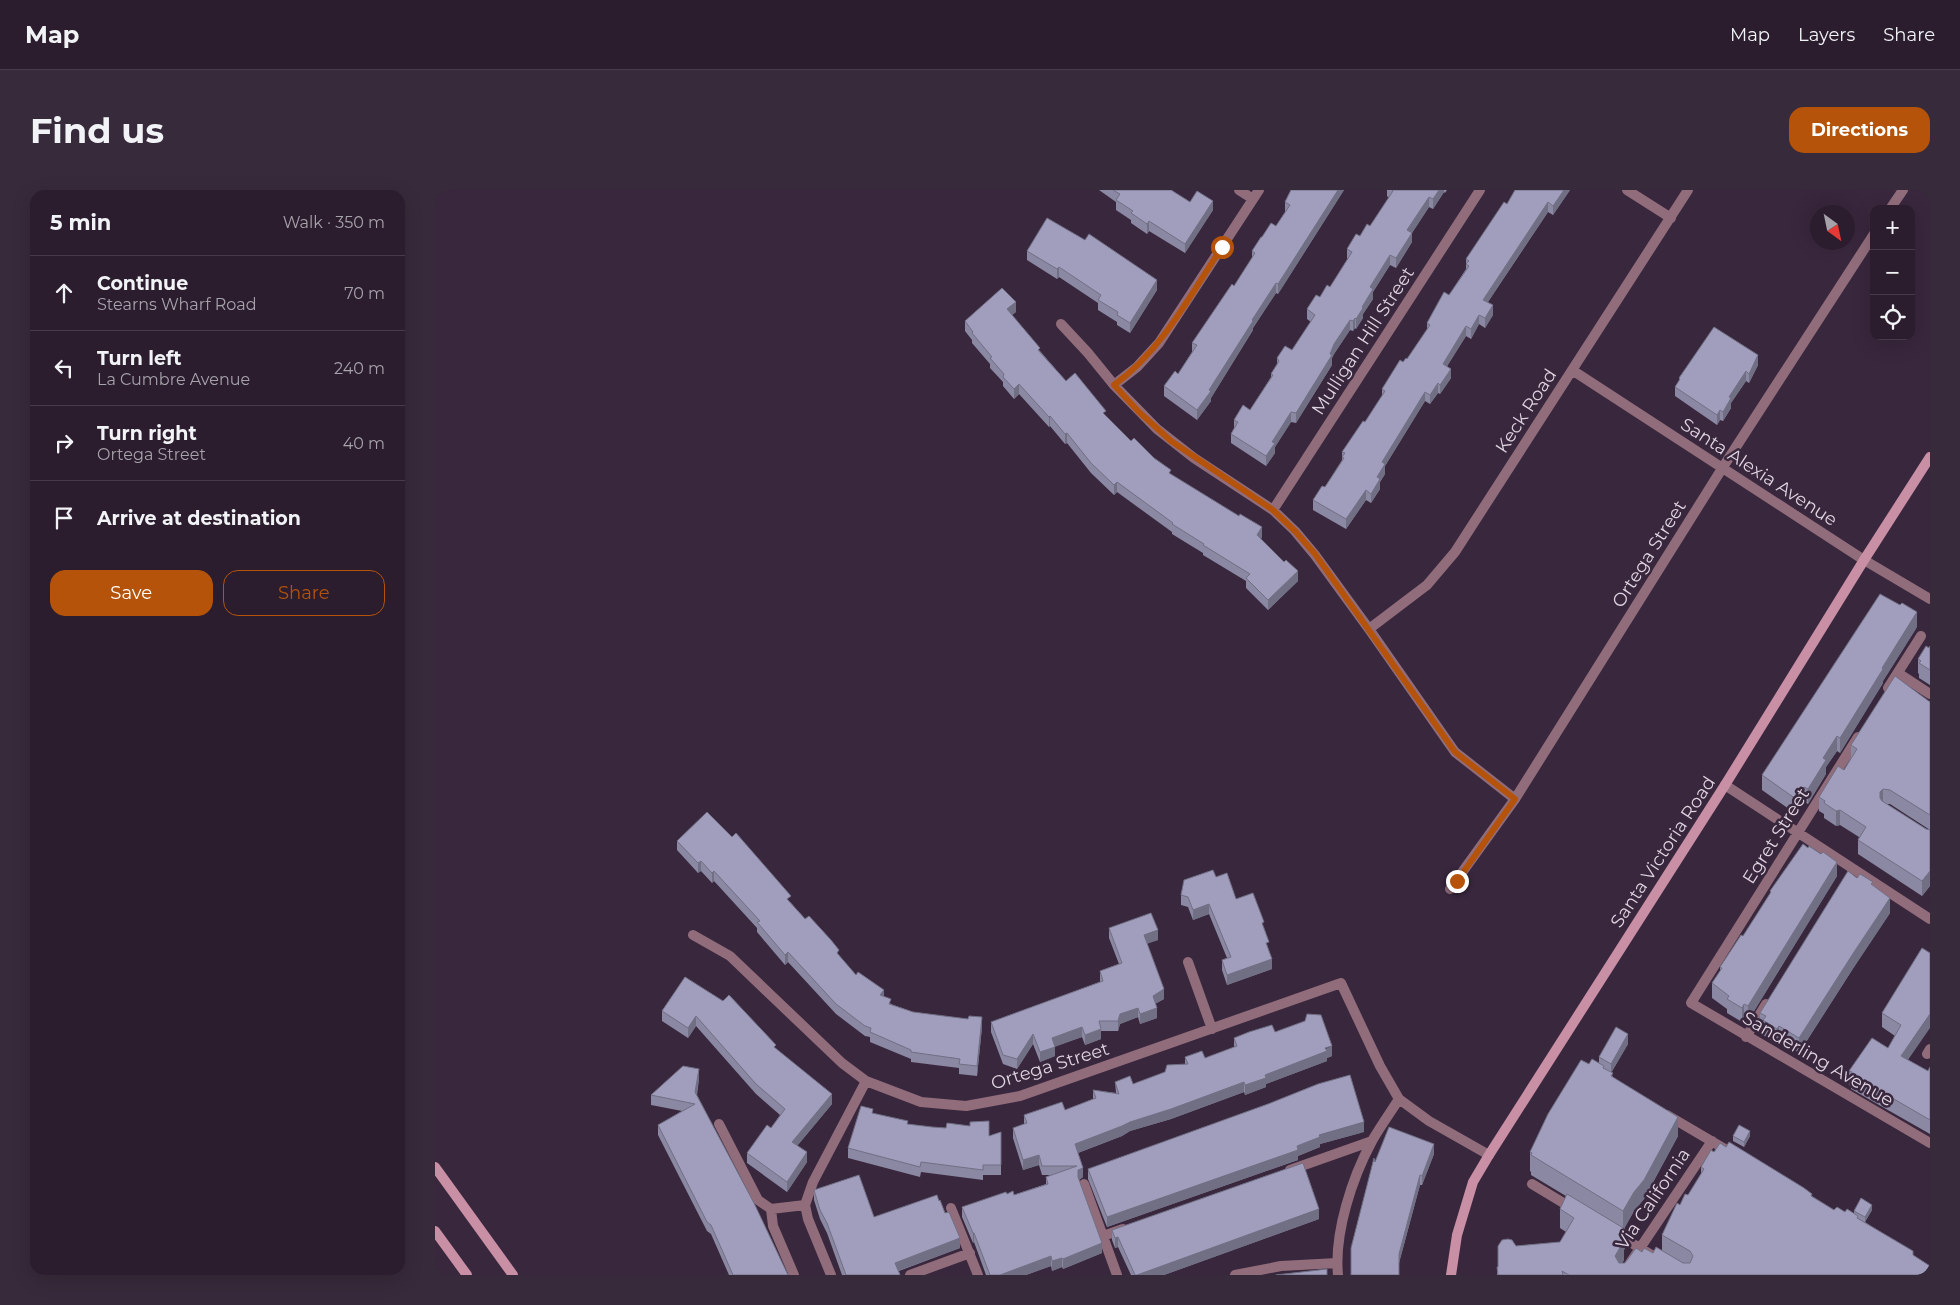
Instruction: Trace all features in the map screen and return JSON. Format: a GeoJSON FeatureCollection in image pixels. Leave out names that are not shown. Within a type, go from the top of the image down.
{"type":"FeatureCollection","features":[{"type":"Feature","properties":{"kind":"street"},"geometry":{"type":"LineString","coordinates":[[1114,385],[1137,367],[1159,343],[1256,194],[1239,190]]}},
{"type":"Feature","properties":{"kind":"street","name":"Mulligan Hill Street"},"geometry":{"type":"LineString","coordinates":[[1273,510],[1480,190]]}},
{"type":"Feature","properties":{"kind":"street"},"geometry":{"type":"LineString","coordinates":[[1627,190],[1671,218]]}},
{"type":"Feature","properties":{"kind":"street","name":"Keck Road"},"geometry":{"type":"LineString","coordinates":[[1369,629],[1412,598],[1441,571],[1455,552],[1688,190]]}},
{"type":"Feature","properties":{"kind":"street"},"geometry":{"type":"LineString","coordinates":[[1893,205],[1903,190]]}},
{"type":"Feature","properties":{"kind":"street","name":"Ortega Street"},"geometry":{"type":"LineString","coordinates":[[1450,889],[1515,799],[1723,467],[1870,240]]}},
{"type":"Feature","properties":{"kind":"street"},"geometry":{"type":"LineString","coordinates":[[1061,324],[1139,412],[1171,441],[1273,510],[1295,531],[1315,554],[1455,752],[1515,799]]}},
{"type":"Feature","properties":{"kind":"street","name":"Santa Alexia Avenue"},"geometry":{"type":"LineString","coordinates":[[1572,370],[1864,560],[1930,599]]}},
{"type":"Feature","properties":{"kind":"street","name":"Santa Victoria Road"},"geometry":{"type":"LineString","coordinates":[[1451,1275],[1457,1235],[1473,1182],[1489,1154],[1725,786],[1864,560],[1930,458]]}},
{"type":"Feature","properties":{"kind":"street"},"geometry":{"type":"LineString","coordinates":[[1882,698],[1921,636]]}},
{"type":"Feature","properties":{"kind":"street"},"geometry":{"type":"LineString","coordinates":[[1898,673],[1930,694]]}},
{"type":"Feature","properties":{"kind":"street","name":"Egret Street"},"geometry":{"type":"LineString","coordinates":[[1691,1003],[1861,732]]}},
{"type":"Feature","properties":{"kind":"street"},"geometry":{"type":"LineString","coordinates":[[1725,786],[1797,832],[1848,871],[1930,919]]}},
{"type":"Feature","properties":{"kind":"street","name":"Ortega Street"},"geometry":{"type":"LineString","coordinates":[[693,936],[730,956],[842,1063],[866,1081],[921,1102],[966,1106],[1020,1096],[1341,984],[1380,1066],[1399,1099]]}},
{"type":"Feature","properties":{"kind":"street"},"geometry":{"type":"LineString","coordinates":[[1188,962],[1212,1029]]}},
{"type":"Feature","properties":{"kind":"street"},"geometry":{"type":"LineString","coordinates":[[1747,1036],[1773,994]]}},
{"type":"Feature","properties":{"kind":"street","name":"Sanderling Avenue"},"geometry":{"type":"LineString","coordinates":[[1691,1003],[1930,1143]]}},
{"type":"Feature","properties":{"kind":"street"},"geometry":{"type":"LineString","coordinates":[[831,1275],[808,1219],[805,1205],[813,1182],[866,1081]]}},
{"type":"Feature","properties":{"kind":"street"},"geometry":{"type":"LineString","coordinates":[[1338,1275],[1337,1262],[1342,1225],[1354,1180],[1372,1141],[1399,1099],[1429,1121],[1489,1154]]}},
{"type":"Feature","properties":{"kind":"street"},"geometry":{"type":"LineString","coordinates":[[1662,1112],[1737,1156]]}},
{"type":"Feature","properties":{"kind":"street"},"geometry":{"type":"LineString","coordinates":[[719,1124],[758,1200],[771,1209],[805,1205]]}},
{"type":"Feature","properties":{"kind":"street"},"geometry":{"type":"LineString","coordinates":[[1279,1174],[1372,1141]]}},
{"type":"Feature","properties":{"kind":"street","name":"Via California"},"geometry":{"type":"LineString","coordinates":[[1622,1275],[1712,1141]]}},
{"type":"Feature","properties":{"kind":"street"},"geometry":{"type":"LineString","coordinates":[[435,1168],[513,1275]]}},
{"type":"Feature","properties":{"kind":"street"},"geometry":{"type":"LineString","coordinates":[[1084,1184],[1117,1275]]}},
{"type":"Feature","properties":{"kind":"street"},"geometry":{"type":"LineString","coordinates":[[1532,1184],[1581,1214]]}},
{"type":"Feature","properties":{"kind":"street"},"geometry":{"type":"LineString","coordinates":[[951,1208],[978,1275]]}},
{"type":"Feature","properties":{"kind":"street"},"geometry":{"type":"LineString","coordinates":[[771,1209],[773,1226],[794,1275]]}},
{"type":"Feature","properties":{"kind":"street"},"geometry":{"type":"LineString","coordinates":[[1103,1236],[1131,1226]]}},
{"type":"Feature","properties":{"kind":"street"},"geometry":{"type":"LineString","coordinates":[[1606,1228],[1664,1262]]}},
{"type":"Feature","properties":{"kind":"street"},"geometry":{"type":"LineString","coordinates":[[435,1231],[467,1275]]}},
{"type":"Feature","properties":{"kind":"street"},"geometry":{"type":"LineString","coordinates":[[910,1275],[970,1253]]}},
{"type":"Feature","properties":{"kind":"street"},"geometry":{"type":"LineString","coordinates":[[1235,1275],[1281,1266],[1337,1262]]}},
{"type":"Feature","properties":{"kind":"building"},"geometry":{"type":"Polygon","coordinates":[[[1113,190],[1171,190],[1190,202],[1197,191],[1213,201],[1185,244],[1149,221],[1147,224],[1131,213],[1133,211],[1116,200],[1120,194],[1113,190]]]}},
{"type":"Feature","properties":{"kind":"building"},"geometry":{"type":"Polygon","coordinates":[[[1291,190],[1338,190],[1278,284],[1276,283],[1252,320],[1209,390],[1211,391],[1197,410],[1164,386],[1175,371],[1178,374],[1197,345],[1192,343],[1232,284],[1234,286],[1255,253],[1252,251],[1261,237],[1271,223],[1276,226],[1290,205],[1285,202],[1291,190]]]}},
{"type":"Feature","properties":{"kind":"building"},"geometry":{"type":"Polygon","coordinates":[[[1392,190],[1439,190],[1433,199],[1429,197],[1407,230],[1412,233],[1396,258],[1390,255],[1370,287],[1373,289],[1363,308],[1356,319],[1350,320],[1334,344],[1330,354],[1332,355],[1296,413],[1291,412],[1272,442],[1275,443],[1266,456],[1231,434],[1238,422],[1234,420],[1243,405],[1250,410],[1273,375],[1271,374],[1279,361],[1277,358],[1285,346],[1292,350],[1315,315],[1307,309],[1316,295],[1320,297],[1327,285],[1330,287],[1352,252],[1347,249],[1356,234],[1360,236],[1367,224],[1370,226],[1392,190]]]}},
{"type":"Feature","properties":{"kind":"building"},"geometry":{"type":"Polygon","coordinates":[[[1515,190],[1564,190],[1553,206],[1548,202],[1483,300],[1493,305],[1485,318],[1479,315],[1471,329],[1466,326],[1443,364],[1451,369],[1430,395],[1425,392],[1382,462],[1385,464],[1377,477],[1380,479],[1371,494],[1366,490],[1346,519],[1313,500],[1322,486],[1325,487],[1344,458],[1342,457],[1345,453],[1342,452],[1363,421],[1365,422],[1385,391],[1382,389],[1400,360],[1403,362],[1407,359],[1430,325],[1427,323],[1444,292],[1449,295],[1469,266],[1466,264],[1469,261],[1466,259],[1504,202],[1507,204],[1515,190]]]}},
{"type":"Feature","properties":{"kind":"building"},"geometry":{"type":"Polygon","coordinates":[[[1047,218],[1085,240],[1089,234],[1157,280],[1130,323],[1117,315],[1118,312],[1098,300],[1101,295],[1059,267],[1057,269],[1027,251],[1047,218]]]}},
{"type":"Feature","properties":{"kind":"building"},"geometry":{"type":"Polygon","coordinates":[[[1002,288],[1016,302],[1007,309],[1040,348],[1038,350],[1066,381],[1075,373],[1106,411],[1103,413],[1131,441],[1134,438],[1154,458],[1171,470],[1169,473],[1239,516],[1240,514],[1262,527],[1257,535],[1284,562],[1286,560],[1298,571],[1268,600],[1246,578],[1250,574],[1172,524],[1117,482],[1114,485],[1091,463],[1067,433],[1065,434],[1019,384],[1014,389],[1003,377],[1004,374],[990,358],[992,357],[972,333],[965,321],[1002,288]]]}},
{"type":"Feature","properties":{"kind":"building"},"geometry":{"type":"Polygon","coordinates":[[[1714,327],[1758,355],[1749,374],[1746,371],[1729,397],[1731,398],[1723,412],[1720,410],[1717,415],[1675,387],[1679,378],[1714,327]]]}},
{"type":"Feature","properties":{"kind":"building"},"geometry":{"type":"Polygon","coordinates":[[[1880,594],[1900,605],[1902,603],[1917,612],[1840,738],[1837,736],[1823,758],[1826,760],[1808,789],[1804,787],[1796,799],[1762,775],[1880,594]]]}},
{"type":"Feature","properties":{"kind":"building"},"geometry":{"type":"Polygon","coordinates":[[[1926,646],[1929,648],[1930,646],[1930,670],[1919,663],[1921,661],[1918,659],[1926,646]]]}},
{"type":"Feature","properties":{"kind":"building"},"geometry":{"type":"Polygon","coordinates":[[[1895,676],[1930,702],[1930,815],[1890,790],[1883,789],[1880,792],[1882,801],[1930,830],[1930,871],[1922,881],[1858,840],[1866,827],[1840,810],[1836,811],[1819,797],[1838,766],[1844,770],[1857,749],[1851,745],[1895,676]]]}},
{"type":"Feature","properties":{"kind":"building"},"geometry":{"type":"Polygon","coordinates":[[[707,812],[732,837],[736,833],[791,896],[787,899],[805,919],[809,916],[831,940],[839,950],[837,953],[856,975],[858,972],[884,990],[880,995],[891,999],[889,1004],[913,1012],[968,1019],[969,1016],[982,1017],[977,1066],[959,1064],[960,1059],[911,1052],[911,1050],[870,1032],[871,1028],[865,1026],[836,1004],[788,952],[785,955],[757,922],[760,921],[714,871],[712,873],[701,861],[698,863],[677,841],[707,812]]]}},
{"type":"Feature","properties":{"kind":"building"},"geometry":{"type":"Polygon","coordinates":[[[1803,844],[1821,854],[1823,852],[1837,862],[1748,1006],[1744,1004],[1742,1008],[1727,999],[1729,996],[1712,983],[1722,968],[1720,967],[1741,935],[1743,936],[1770,891],[1803,844]]]}},
{"type":"Feature","properties":{"kind":"building"},"geometry":{"type":"Polygon","coordinates":[[[1213,870],[1216,877],[1227,873],[1236,899],[1253,893],[1264,922],[1262,923],[1269,942],[1266,943],[1272,959],[1227,975],[1222,960],[1231,957],[1209,904],[1193,910],[1188,897],[1181,895],[1184,880],[1213,870]]]}},
{"type":"Feature","properties":{"kind":"building"},"geometry":{"type":"Polygon","coordinates":[[[1848,871],[1857,878],[1860,874],[1873,882],[1871,884],[1890,898],[1799,1038],[1779,1026],[1777,1029],[1763,1020],[1766,1016],[1760,1013],[1848,871]]]}},
{"type":"Feature","properties":{"kind":"building"},"geometry":{"type":"Polygon","coordinates":[[[1151,913],[1158,930],[1144,935],[1164,989],[1153,996],[1157,1008],[1140,1014],[1138,1008],[1120,1014],[1118,1021],[1099,1021],[1101,1029],[1085,1035],[1082,1027],[1052,1038],[1055,1047],[1040,1052],[1033,1034],[1017,1059],[1003,1055],[991,1022],[1103,981],[1100,971],[1122,963],[1109,928],[1151,913]]]}},
{"type":"Feature","properties":{"kind":"building"},"geometry":{"type":"Polygon","coordinates":[[[1922,948],[1930,953],[1930,1014],[1901,1056],[1928,1071],[1930,1067],[1930,1120],[1851,1074],[1852,1072],[1849,1071],[1872,1038],[1888,1048],[1901,1025],[1882,1013],[1922,948]]]}},
{"type":"Feature","properties":{"kind":"building"},"geometry":{"type":"Polygon","coordinates":[[[685,977],[723,1001],[729,995],[776,1045],[774,1047],[832,1094],[792,1142],[807,1152],[787,1182],[747,1153],[767,1125],[771,1128],[785,1109],[756,1084],[696,1016],[688,1028],[662,1011],[685,977]]]}},
{"type":"Feature","properties":{"kind":"building"},"geometry":{"type":"Polygon","coordinates":[[[1307,1014],[1321,1015],[1332,1046],[1325,1048],[1327,1051],[1265,1075],[1266,1078],[1245,1085],[1244,1082],[1130,1122],[1075,1144],[1083,1168],[1078,1170],[1078,1177],[1102,1243],[1063,1259],[1052,1261],[1051,1256],[1000,1275],[990,1275],[962,1207],[1006,1192],[1007,1194],[1013,1191],[1014,1195],[1048,1184],[1046,1177],[1077,1166],[1042,1166],[1039,1155],[1023,1160],[1013,1128],[1027,1123],[1024,1115],[1062,1102],[1065,1110],[1096,1098],[1093,1090],[1119,1094],[1115,1082],[1130,1076],[1133,1084],[1165,1072],[1167,1065],[1188,1064],[1185,1057],[1202,1051],[1205,1058],[1237,1046],[1234,1038],[1249,1032],[1272,1025],[1275,1032],[1305,1021],[1307,1014]]]}},
{"type":"Feature","properties":{"kind":"building"},"geometry":{"type":"Polygon","coordinates":[[[1616,1027],[1628,1034],[1611,1064],[1599,1057],[1616,1027]]]}},
{"type":"Feature","properties":{"kind":"building"},"geometry":{"type":"Polygon","coordinates":[[[1592,1059],[1613,1073],[1611,1076],[1678,1117],[1644,1180],[1634,1192],[1623,1211],[1531,1155],[1532,1153],[1530,1152],[1548,1114],[1581,1060],[1589,1064],[1592,1059]]]}},
{"type":"Feature","properties":{"kind":"building"},"geometry":{"type":"Polygon","coordinates":[[[683,1066],[699,1069],[695,1092],[754,1203],[788,1275],[733,1275],[711,1225],[707,1222],[658,1125],[695,1104],[651,1095],[683,1066]]]}},
{"type":"Feature","properties":{"kind":"building"},"geometry":{"type":"Polygon","coordinates":[[[1350,1075],[1364,1122],[1319,1135],[1320,1137],[1297,1146],[1298,1150],[1107,1217],[1088,1169],[1318,1084],[1350,1075]]]}},
{"type":"Feature","properties":{"kind":"building"},"geometry":{"type":"Polygon","coordinates":[[[861,1106],[873,1109],[872,1113],[908,1121],[907,1124],[932,1127],[946,1128],[947,1123],[970,1126],[970,1122],[989,1121],[989,1136],[1001,1132],[1001,1165],[983,1165],[983,1170],[921,1162],[920,1167],[848,1148],[861,1106]]]}},
{"type":"Feature","properties":{"kind":"building"},"geometry":{"type":"Polygon","coordinates":[[[1739,1125],[1750,1131],[1744,1142],[1733,1136],[1739,1125]]]}},
{"type":"Feature","properties":{"kind":"building"},"geometry":{"type":"Polygon","coordinates":[[[1389,1127],[1434,1144],[1422,1176],[1420,1175],[1399,1254],[1399,1275],[1351,1275],[1351,1248],[1374,1158],[1375,1162],[1389,1127]]]}},
{"type":"Feature","properties":{"kind":"building"},"geometry":{"type":"Polygon","coordinates":[[[1729,1142],[1804,1188],[1812,1194],[1811,1196],[1834,1210],[1837,1207],[1845,1212],[1847,1209],[1858,1216],[1857,1218],[1913,1251],[1913,1255],[1930,1266],[1930,1275],[1569,1275],[1562,1271],[1563,1275],[1498,1275],[1498,1246],[1502,1240],[1512,1240],[1516,1246],[1560,1242],[1574,1218],[1560,1209],[1567,1194],[1625,1229],[1620,1238],[1624,1241],[1615,1256],[1619,1263],[1625,1263],[1636,1248],[1642,1252],[1644,1248],[1653,1253],[1656,1247],[1683,1263],[1690,1263],[1693,1256],[1690,1251],[1662,1235],[1677,1203],[1680,1205],[1685,1194],[1688,1195],[1704,1169],[1701,1167],[1711,1150],[1714,1152],[1720,1143],[1726,1147],[1729,1142]]]}},
{"type":"Feature","properties":{"kind":"building"},"geometry":{"type":"Polygon","coordinates":[[[1303,1163],[1319,1209],[1137,1275],[1135,1275],[1118,1237],[1115,1238],[1112,1230],[1303,1163]]]}},
{"type":"Feature","properties":{"kind":"building"},"geometry":{"type":"Polygon","coordinates":[[[859,1175],[874,1217],[937,1195],[945,1213],[949,1212],[960,1238],[895,1263],[900,1275],[846,1275],[814,1190],[859,1175]]]}},
{"type":"Feature","properties":{"kind":"building"},"geometry":{"type":"Polygon","coordinates":[[[1861,1198],[1872,1205],[1865,1217],[1854,1211],[1861,1198]]]}},
{"type":"Feature","properties":{"kind":"building"},"geometry":{"type":"Polygon","coordinates":[[[1327,1269],[1327,1275],[1276,1275],[1327,1269]]]}},
{"type":"Feature","properties":{"kind":"route"},"geometry":{"type":"LineString","coordinates":[[1222,247],[1159,343],[1137,367],[1114,385],[1139,412],[1171,441],[1273,510],[1295,531],[1315,554],[1455,752],[1515,799],[1457,881]]}}]}
